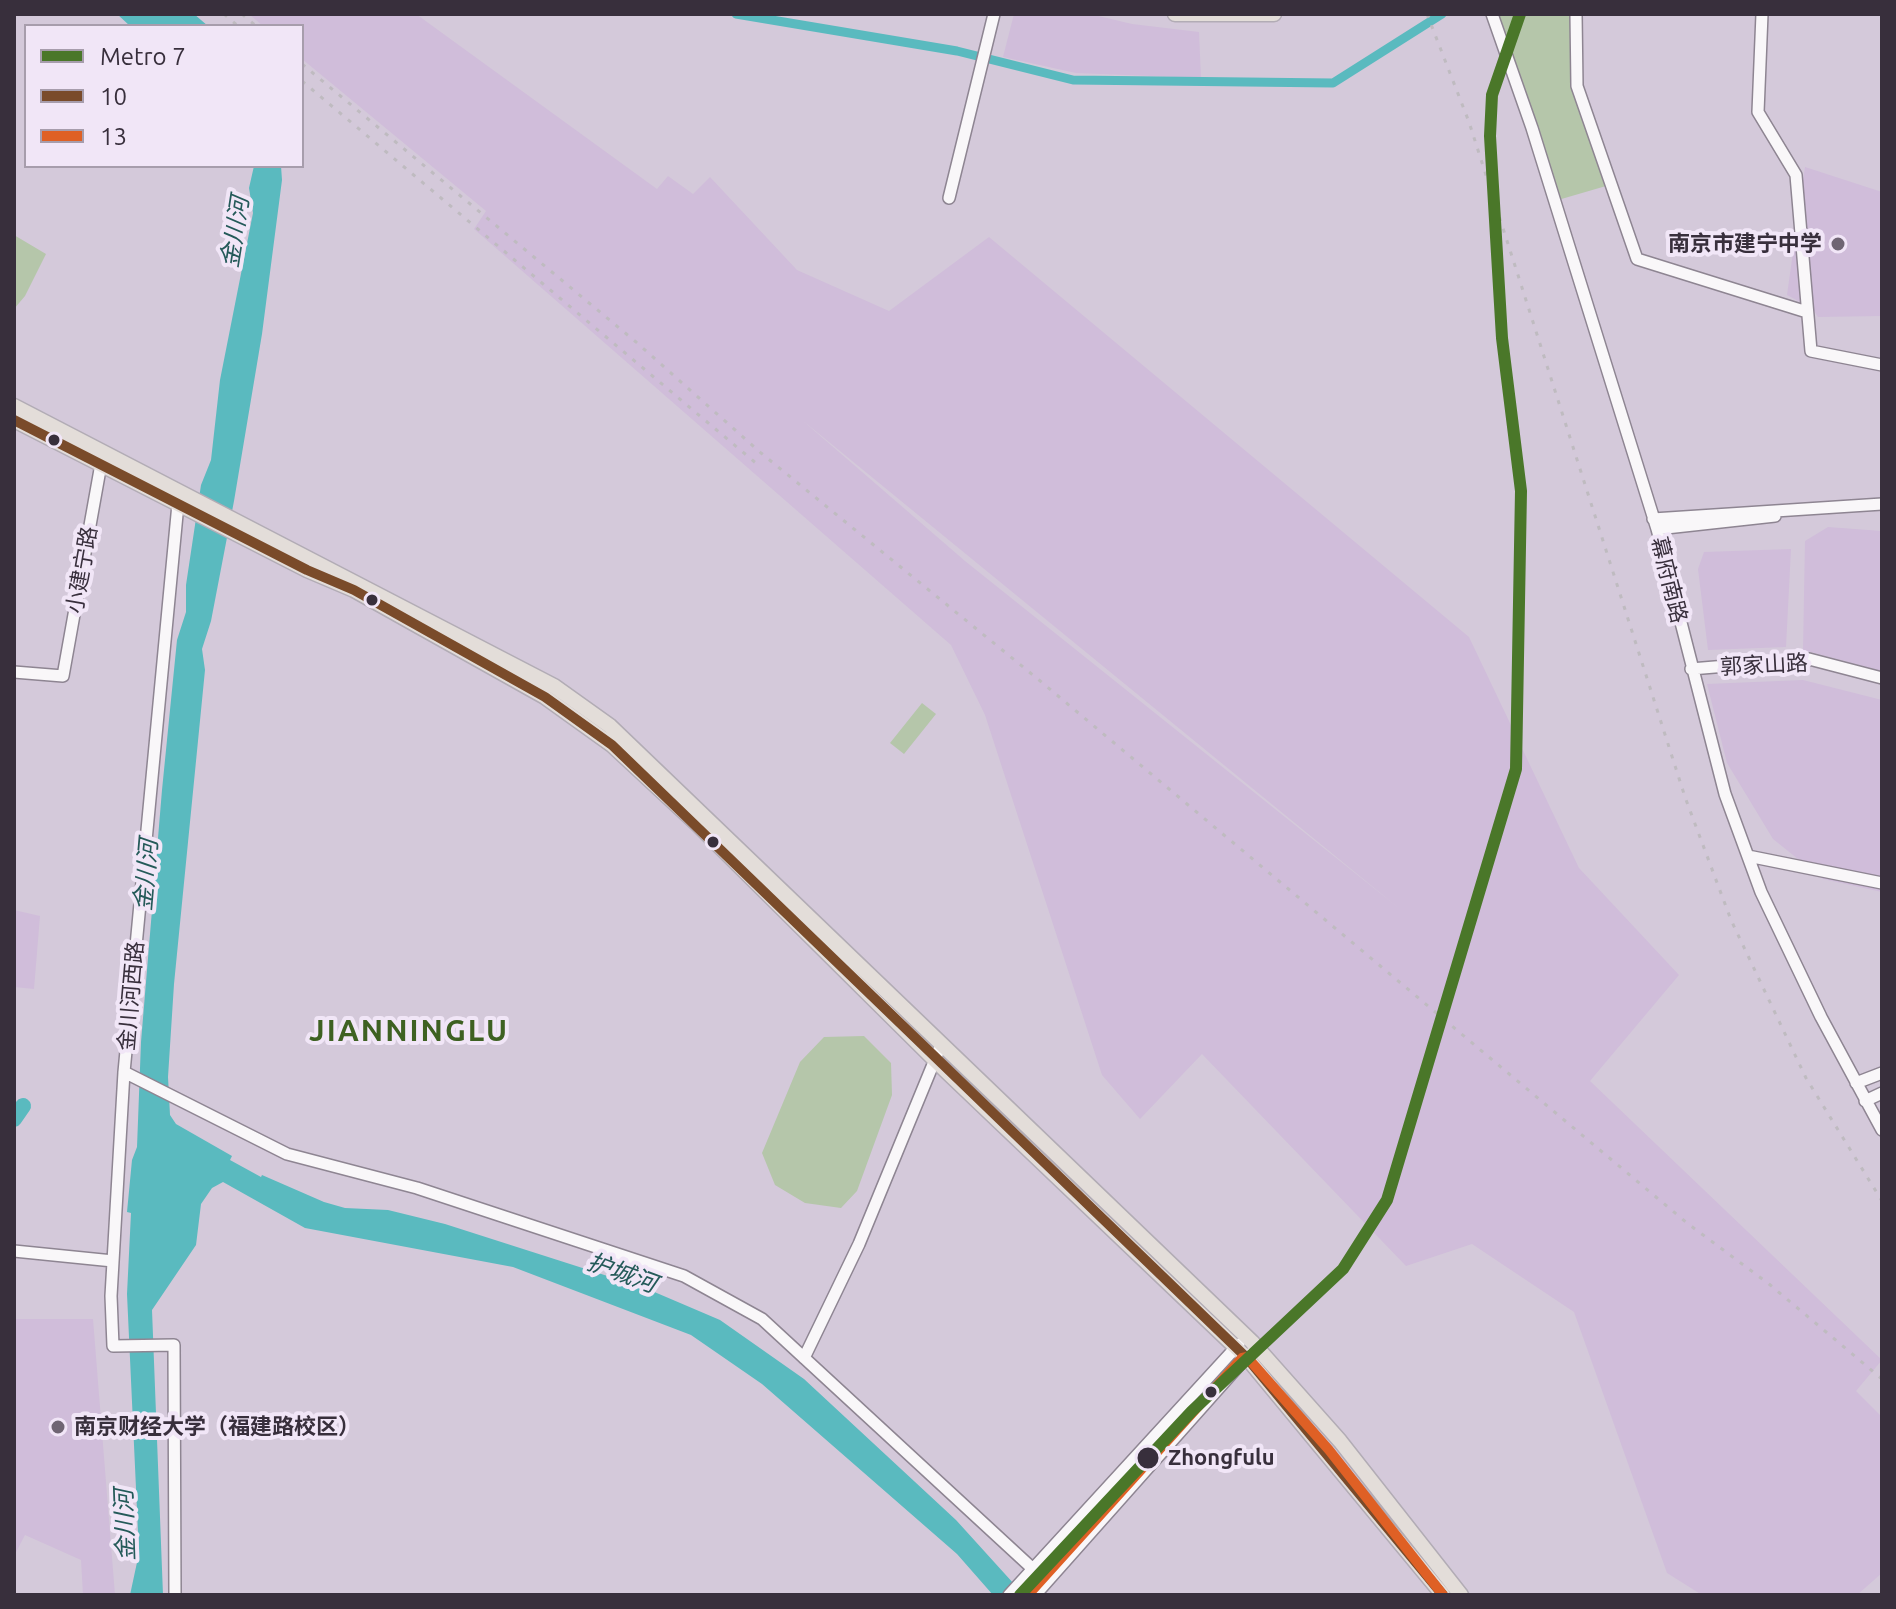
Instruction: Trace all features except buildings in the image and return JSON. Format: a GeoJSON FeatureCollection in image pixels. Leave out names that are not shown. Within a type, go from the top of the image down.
{"type":"FeatureCollection","features":[{"type":"Feature","properties":{"kind":"main road"},"geometry":{"type":"LineString","coordinates":[[1175,14],[1274,14]]}},
{"type":"Feature","properties":{"kind":"main road"},"geometry":{"type":"LineString","coordinates":[[14,406],[232,524],[307,570],[356,586],[554,686],[610,726],[1252,1342],[1340,1441],[1461,1595]]}},
{"type":"Feature","properties":{"kind":"main road"},"geometry":{"type":"LineString","coordinates":[[16,423],[178,504],[195,505]]}},
{"type":"Feature","properties":{"kind":"main road"},"geometry":{"type":"LineString","coordinates":[[356,586],[545,697],[612,745],[696,823],[936,1062],[1235,1345],[1443,1595]]}},
{"type":"Feature","properties":{"kind":"street"},"geometry":{"type":"LineString","coordinates":[[949,198],[994,14]]}},
{"type":"Feature","properties":{"kind":"street","name":"幕府南路"},"geometry":{"type":"LineString","coordinates":[[1492,14],[1532,128],[1655,524],[1725,794],[1761,892],[1882,1130]]}},
{"type":"Feature","properties":{"kind":"street"},"geometry":{"type":"LineString","coordinates":[[1576,14],[1577,86],[1637,259],[1807,312]]}},
{"type":"Feature","properties":{"kind":"street"},"geometry":{"type":"LineString","coordinates":[[1762,14],[1758,112],[1796,175],[1811,351],[1882,365]]}},
{"type":"Feature","properties":{"kind":"street","name":"小建宁路"},"geometry":{"type":"LineString","coordinates":[[14,672],[63,676],[101,464]]}},
{"type":"Feature","properties":{"kind":"street","name":"金川河西路"},"geometry":{"type":"LineString","coordinates":[[175,1595],[173,1345],[113,1346],[113,1261],[124,1072],[178,504]]}},
{"type":"Feature","properties":{"kind":"street"},"geometry":{"type":"LineString","coordinates":[[1655,524],[1882,504]]}},
{"type":"Feature","properties":{"kind":"street"},"geometry":{"type":"LineString","coordinates":[[1655,524],[1795,514],[1882,512]]}},
{"type":"Feature","properties":{"kind":"street","name":"郭家山路"},"geometry":{"type":"LineString","coordinates":[[1691,669],[1809,659],[1882,678]]}},
{"type":"Feature","properties":{"kind":"street"},"geometry":{"type":"LineString","coordinates":[[1748,856],[1882,883]]}},
{"type":"Feature","properties":{"kind":"street"},"geometry":{"type":"LineString","coordinates":[[804,1358],[859,1244],[941,1045]]}},
{"type":"Feature","properties":{"kind":"street"},"geometry":{"type":"LineString","coordinates":[[124,1072],[287,1154],[417,1188],[684,1276],[762,1319],[1033,1569],[1049,1579]]}},
{"type":"Feature","properties":{"kind":"street"},"geometry":{"type":"LineString","coordinates":[[1856,1083],[1882,1073]]}},
{"type":"Feature","properties":{"kind":"street"},"geometry":{"type":"LineString","coordinates":[[1865,1101],[1882,1093]]}},
{"type":"Feature","properties":{"kind":"street"},"geometry":{"type":"LineString","coordinates":[[14,1251],[113,1261]]}},
{"type":"Feature","properties":{"kind":"street"},"geometry":{"type":"LineString","coordinates":[[1009,1595],[1235,1345],[1252,1342],[1248,1359],[1035,1595]]}},
{"type":"Feature","properties":{"kind":"shaded area"},"geometry":{"type":"Polygon","coordinates":[[[249,14],[416,14],[657,189],[668,176],[693,194],[710,177],[797,270],[889,311],[989,237],[1469,637],[1579,868],[1679,975],[1590,1081],[1882,1360],[1856,1391],[1882,1417],[1882,1573],[1857,1595],[1702,1595],[1667,1573],[1574,1312],[1472,1244],[1406,1266],[1202,1054],[1140,1119],[1102,1075],[985,715],[951,645],[474,229],[486,211],[304,61],[304,24],[261,24],[249,14]],[[802,420],[965,561],[1400,909],[802,420]]]}},
{"type":"Feature","properties":{"kind":"shaded area"},"geometry":{"type":"Polygon","coordinates":[[[1014,14],[1090,14],[1132,24],[1199,32],[1201,78],[1076,73],[1003,57],[1014,14]]]}},
{"type":"Feature","properties":{"kind":"shaded area","name":"南京市建宁中学"},"geometry":{"type":"Polygon","coordinates":[[[1805,167],[1882,192],[1882,316],[1818,317],[1813,309],[1787,295],[1805,167]]]}},
{"type":"Feature","properties":{"kind":"shaded area"},"geometry":{"type":"Polygon","coordinates":[[[1828,527],[1882,531],[1882,671],[1803,650],[1805,541],[1828,527]]]}},
{"type":"Feature","properties":{"kind":"shaded area"},"geometry":{"type":"Polygon","coordinates":[[[1791,549],[1786,647],[1708,650],[1698,569],[1704,552],[1791,549]]]}},
{"type":"Feature","properties":{"kind":"shaded area"},"geometry":{"type":"Polygon","coordinates":[[[1803,680],[1882,700],[1882,892],[1823,879],[1773,839],[1727,763],[1707,684],[1803,680]]]}},
{"type":"Feature","properties":{"kind":"shaded area"},"geometry":{"type":"Polygon","coordinates":[[[14,910],[40,916],[34,989],[14,987],[14,910]]]}},
{"type":"Feature","properties":{"kind":"shaded area","name":"南京财经大学（福建路校区）"},"geometry":{"type":"Polygon","coordinates":[[[14,1319],[93,1319],[115,1595],[83,1595],[81,1560],[25,1535],[14,1556],[14,1319]]]}},
{"type":"Feature","properties":{"kind":"green space"},"geometry":{"type":"Polygon","coordinates":[[[1496,14],[1571,14],[1575,93],[1606,186],[1558,200],[1496,14]]]}},
{"type":"Feature","properties":{"kind":"green space"},"geometry":{"type":"Polygon","coordinates":[[[14,235],[46,254],[25,296],[14,309],[14,235]]]}},
{"type":"Feature","properties":{"kind":"green space"},"geometry":{"type":"Polygon","coordinates":[[[922,703],[936,714],[904,754],[890,743],[922,703]]]}},
{"type":"Feature","properties":{"kind":"green space"},"geometry":{"type":"Polygon","coordinates":[[[864,1036],[891,1063],[892,1095],[857,1191],[841,1208],[805,1203],[775,1185],[762,1153],[800,1062],[824,1037],[864,1036]]]}},
{"type":"Feature","properties":{"kind":"water"},"geometry":{"type":"Polygon","coordinates":[[[117,14],[194,14],[206,24],[128,24],[117,14]]]}},
{"type":"Feature","properties":{"kind":"water"},"geometry":{"type":"Polygon","coordinates":[[[254,168],[281,168],[262,334],[234,501],[211,621],[202,649],[205,670],[174,984],[168,1077],[170,1115],[176,1124],[232,1156],[230,1160],[261,1177],[324,1202],[345,1208],[388,1210],[445,1224],[645,1288],[720,1320],[804,1379],[956,1520],[1024,1595],[993,1595],[957,1554],[762,1384],[691,1335],[513,1267],[305,1228],[223,1182],[212,1188],[201,1204],[196,1245],[152,1310],[163,1595],[130,1595],[139,1553],[127,1294],[131,1213],[127,1212],[132,1160],[137,1147],[141,1042],[162,790],[177,640],[186,612],[186,585],[201,485],[211,460],[220,380],[253,213],[249,188],[254,168]]]}},
{"type":"Feature","properties":{"kind":"waterway"},"geometry":{"type":"LineString","coordinates":[[736,14],[957,51],[1073,80],[1333,83],[1442,14]]}},
{"type":"Feature","properties":{"kind":"waterway","name":"护城河"},"geometry":{"type":"LineString","coordinates":[[14,1119],[23,1106]]}},
{"type":"Feature","properties":{"kind":"railway"},"geometry":{"type":"LineString","coordinates":[[224,14],[236,24]]}},
{"type":"Feature","properties":{"kind":"railway"},"geometry":{"type":"LineString","coordinates":[[242,14],[254,24]]}},
{"type":"Feature","properties":{"kind":"railway"},"geometry":{"type":"LineString","coordinates":[[1427,14],[1469,122],[1685,797],[1731,920],[1806,1078],[1882,1201]]}},
{"type":"Feature","properties":{"kind":"railway"},"geometry":{"type":"LineString","coordinates":[[304,66],[636,342],[761,453],[1039,680],[1687,1223],[1769,1284],[1882,1379]]}},
{"type":"Feature","properties":{"kind":"railway"},"geometry":{"type":"LineString","coordinates":[[304,83],[757,464]]}},
{"type":"Feature","properties":{"kind":"metro line","name":"7"},"geometry":{"type":"LineString","coordinates":[[1020,1595],[1192,1411],[1343,1269],[1387,1200],[1516,769],[1521,491],[1502,338],[1490,136],[1492,95],[1520,14]]}},
{"type":"Feature","properties":{"kind":"transit line","name":"10"},"geometry":{"type":"LineString","coordinates":[[14,420],[307,570],[354,590],[545,697],[612,745],[1248,1359],[1443,1595]]}},
{"type":"Feature","properties":{"kind":"transit line","name":"13"},"geometry":{"type":"LineString","coordinates":[[1028,1595],[1242,1358],[1247,1357],[1329,1450],[1443,1595]]}},
{"type":"Feature","properties":{"kind":"place","name":"南京市建宁中学"},"geometry":{"type":"Point","coordinates":[1838,244]}},
{"type":"Feature","properties":{"kind":"place","name":"南京财经大学（福建路校区）"},"geometry":{"type":"Point","coordinates":[58,1427]}},
{"type":"Feature","properties":{"kind":"place","name":"Zhongfulu"},"geometry":{"type":"Point","coordinates":[1148,1458]}},
{"type":"Feature","properties":{"kind":"district","name":"JIANNINGLU"},"geometry":{"type":"Point","coordinates":[409,1031]}},
{"type":"Feature","properties":{"kind":"water label","name":"金川河"},"geometry":{"type":"Point","coordinates":[235,232]}},
{"type":"Feature","properties":{"kind":"water label","name":"金川河"},"geometry":{"type":"Point","coordinates":[146,875]}},
{"type":"Feature","properties":{"kind":"water label","name":"金川河"},"geometry":{"type":"Point","coordinates":[125,1525]}}]}
